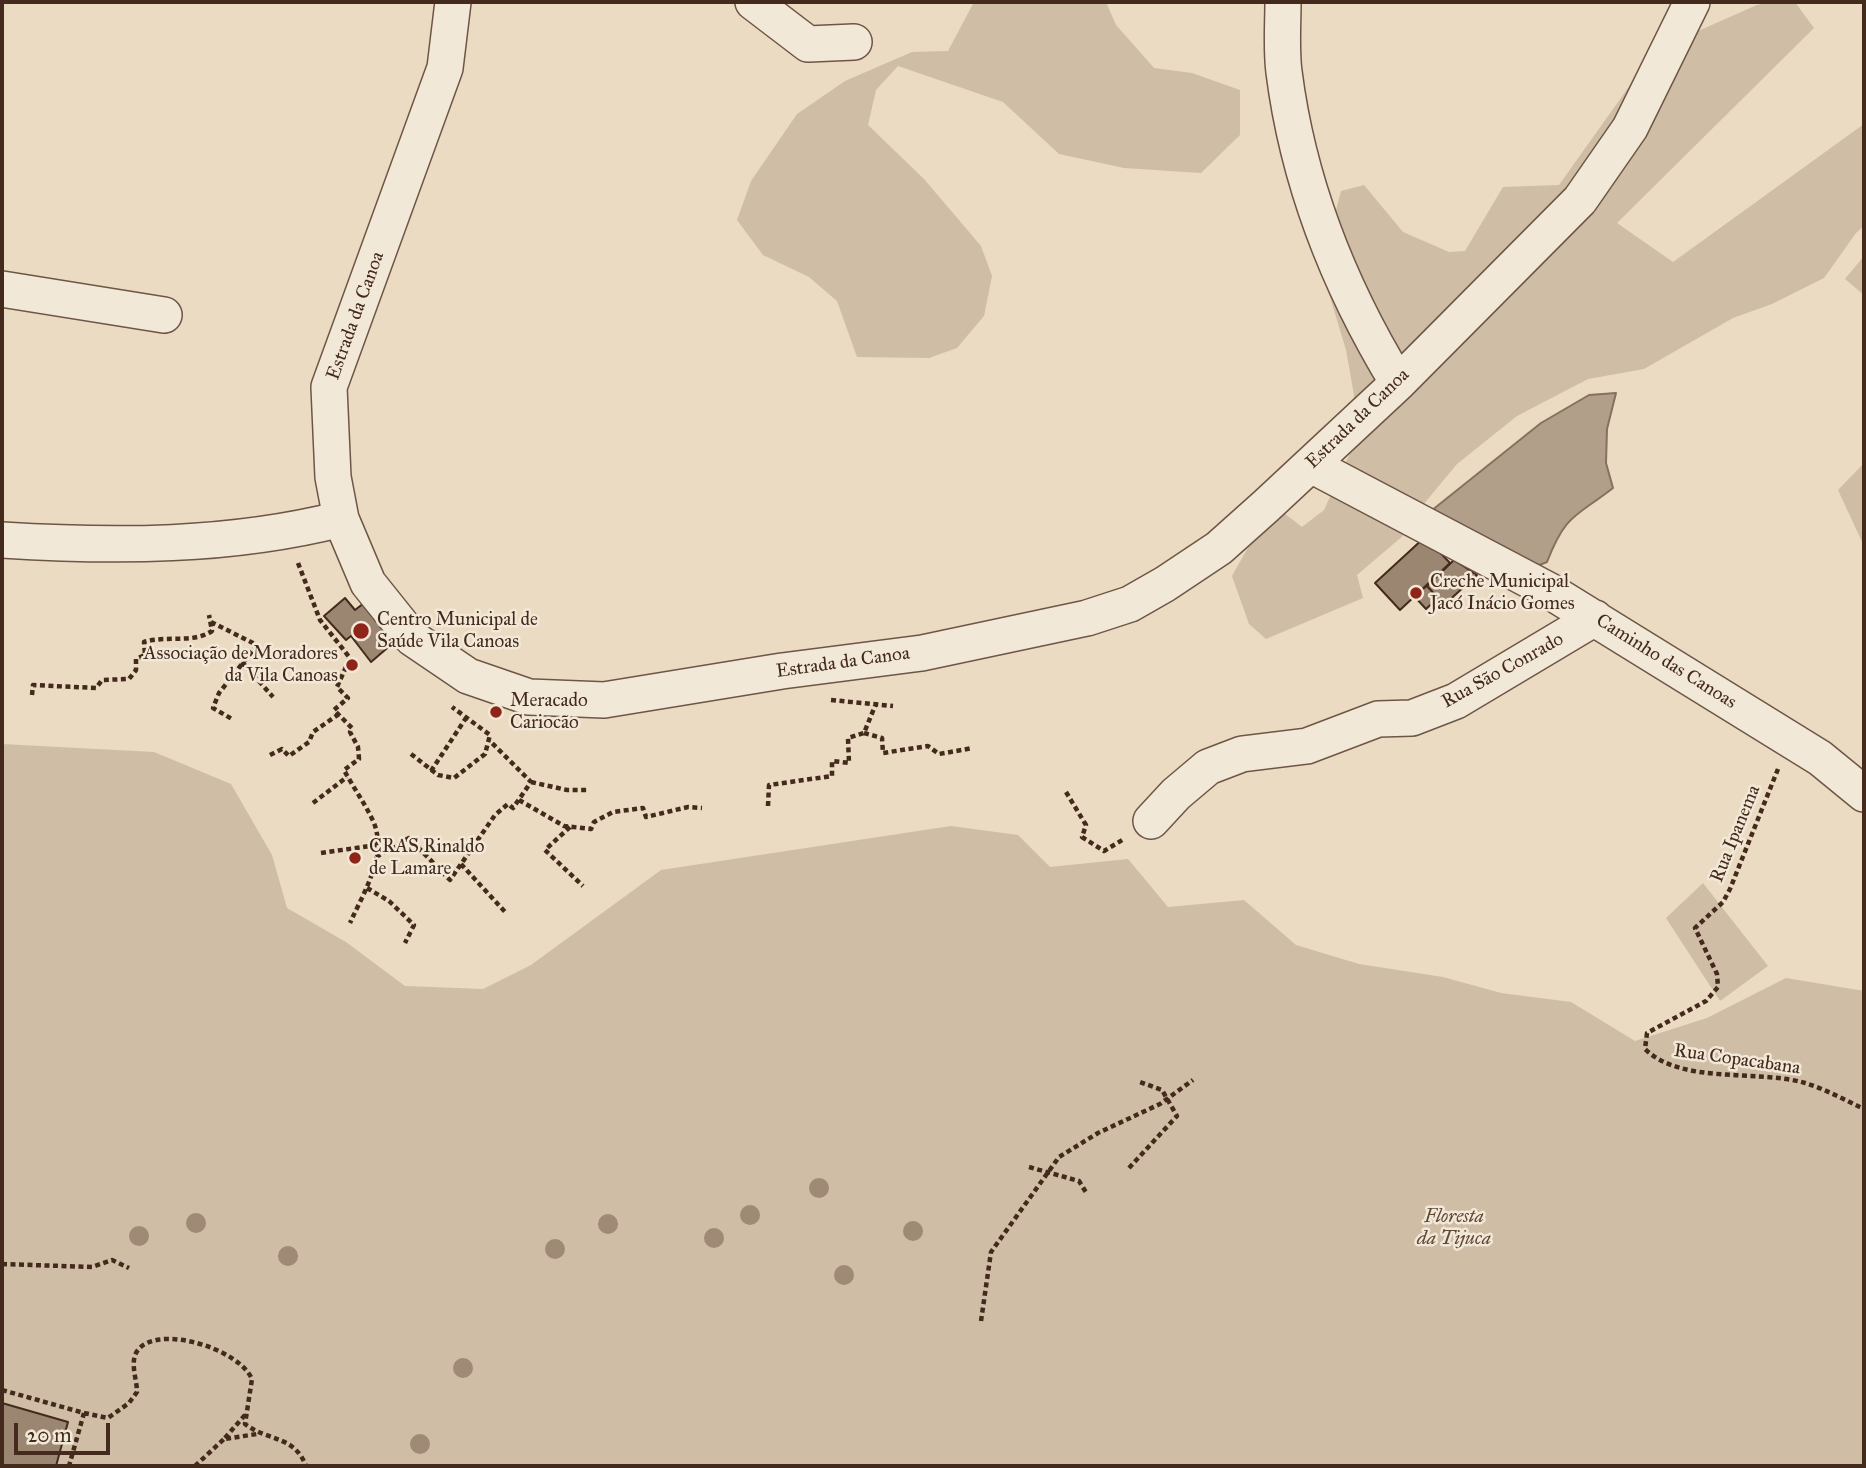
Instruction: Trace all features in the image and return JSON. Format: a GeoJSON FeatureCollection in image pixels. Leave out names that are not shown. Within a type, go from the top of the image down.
{"type":"FeatureCollection","features":[{"type":"Feature","properties":{"kind":"street","name":"Estrada da Canoa"},"geometry":{"type":"LineString","coordinates":[[453,2],[445,68],[329,387],[333,477],[341,519],[368,583],[412,638],[468,676],[529,697],[604,700],[782,671],[922,653],[1087,618],[1130,604],[1219,548],[1398,383],[1580,200],[1630,128],[1692,2]]}},
{"type":"Feature","properties":{"kind":"street"},"geometry":{"type":"LineString","coordinates":[[753,2],[808,44],[854,42]]}},
{"type":"Feature","properties":{"kind":"street"},"geometry":{"type":"LineString","coordinates":[[1283,2],[1284,69],[1293,127],[1306,178],[1337,266],[1374,344],[1398,383]]}},
{"type":"Feature","properties":{"kind":"street"},"geometry":{"type":"LineString","coordinates":[[2,289],[164,315]]}},
{"type":"Feature","properties":{"kind":"street","name":"Caminho das Canoas"},"geometry":{"type":"LineString","coordinates":[[1311,465],[1429,525],[1595,618],[1820,758],[1864,794]]}},
{"type":"Feature","properties":{"kind":"street"},"geometry":{"type":"LineString","coordinates":[[2,540],[107,546],[287,532],[341,519]]}},
{"type":"Feature","properties":{"kind":"street","name":"Rua São Conrado"},"geometry":{"type":"LineString","coordinates":[[1151,821],[1176,794],[1208,767],[1242,754],[1307,746],[1378,719],[1412,718],[1456,701],[1595,618]]}},
{"type":"Feature","properties":{"kind":"path"},"geometry":{"type":"LineString","coordinates":[[287,532],[320,620],[351,658],[337,687],[348,698],[334,710],[352,727],[359,758],[344,770],[374,825],[377,845],[367,888],[350,923]]}},
{"type":"Feature","properties":{"kind":"path"},"geometry":{"type":"LineString","coordinates":[[32,695],[33,685],[96,688],[103,680],[129,679],[136,670],[136,659],[145,656],[144,642],[156,638],[201,638],[212,631],[209,615]]}},
{"type":"Feature","properties":{"kind":"path"},"geometry":{"type":"LineString","coordinates":[[211,622],[257,645],[219,693],[213,708],[232,719]]}},
{"type":"Feature","properties":{"kind":"path"},"geometry":{"type":"LineString","coordinates":[[242,662],[273,697]]}},
{"type":"Feature","properties":{"kind":"path"},"geometry":{"type":"LineString","coordinates":[[411,754],[431,771],[454,778],[485,754],[490,735],[452,708],[468,676]]}},
{"type":"Feature","properties":{"kind":"path"},"geometry":{"type":"LineString","coordinates":[[864,733],[876,706]]}},
{"type":"Feature","properties":{"kind":"path"},"geometry":{"type":"LineString","coordinates":[[270,755],[282,749],[289,756],[309,742],[313,732],[339,714]]}},
{"type":"Feature","properties":{"kind":"path"},"geometry":{"type":"LineString","coordinates":[[431,771],[466,718]]}},
{"type":"Feature","properties":{"kind":"path"},"geometry":{"type":"LineString","coordinates":[[768,806],[769,785],[832,776],[832,761],[849,763],[848,738],[864,733],[882,738],[883,753],[928,746],[939,754],[973,748]]}},
{"type":"Feature","properties":{"kind":"path"},"geometry":{"type":"LineString","coordinates":[[490,741],[531,782],[567,790],[588,790]]}},
{"type":"Feature","properties":{"kind":"path","name":"Rua Ipanema"},"geometry":{"type":"LineString","coordinates":[[1695,928],[1723,902],[1792,741]]}},
{"type":"Feature","properties":{"kind":"path"},"geometry":{"type":"LineString","coordinates":[[313,803],[348,777]]}},
{"type":"Feature","properties":{"kind":"path"},"geometry":{"type":"LineString","coordinates":[[375,858],[409,838],[450,880],[495,815],[508,804],[513,808],[531,782]]}},
{"type":"Feature","properties":{"kind":"path"},"geometry":{"type":"LineString","coordinates":[[1066,792],[1086,825],[1082,837],[1104,851],[1151,821]]}},
{"type":"Feature","properties":{"kind":"path"},"geometry":{"type":"LineString","coordinates":[[519,800],[570,827],[591,829],[594,822],[613,812],[643,808],[646,817],[688,807],[702,808]]}},
{"type":"Feature","properties":{"kind":"path"},"geometry":{"type":"LineString","coordinates":[[570,827],[545,850],[583,886]]}},
{"type":"Feature","properties":{"kind":"path"},"geometry":{"type":"LineString","coordinates":[[321,853],[377,845]]}},
{"type":"Feature","properties":{"kind":"path"},"geometry":{"type":"LineString","coordinates":[[460,864],[507,914]]}},
{"type":"Feature","properties":{"kind":"path"},"geometry":{"type":"LineString","coordinates":[[367,888],[389,901],[414,925],[405,943]]}},
{"type":"Feature","properties":{"kind":"path","name":"Rua Copacabana"},"geometry":{"type":"LineString","coordinates":[[1695,928],[1717,974],[1718,987],[1706,1001],[1647,1033],[1645,1049],[1659,1063],[1695,1071],[1804,1083],[1864,1109]]}},
{"type":"Feature","properties":{"kind":"path"},"geometry":{"type":"LineString","coordinates":[[981,1321],[991,1252],[1059,1157],[1074,1145],[1168,1100],[1193,1080]]}},
{"type":"Feature","properties":{"kind":"path"},"geometry":{"type":"LineString","coordinates":[[1129,1168],[1177,1116],[1161,1090],[1140,1082]]}},
{"type":"Feature","properties":{"kind":"path"},"geometry":{"type":"LineString","coordinates":[[1029,1167],[1079,1181],[1087,1194]]}},
{"type":"Feature","properties":{"kind":"path"},"geometry":{"type":"LineString","coordinates":[[2,1264],[92,1267],[112,1260],[128,1268]]}},
{"type":"Feature","properties":{"kind":"path"},"geometry":{"type":"LineString","coordinates":[[2,1390],[108,1418],[129,1403],[137,1392],[134,1365],[136,1352],[144,1345],[172,1341],[212,1345],[242,1364],[252,1379],[245,1424],[258,1434],[293,1445],[301,1452],[306,1466]]}},
{"type":"Feature","properties":{"kind":"path"},"geometry":{"type":"LineString","coordinates":[[69,1466],[84,1413]]}},
{"type":"Feature","properties":{"kind":"path"},"geometry":{"type":"LineString","coordinates":[[195,1466],[245,1415]]}},
{"type":"Feature","properties":{"kind":"path"},"geometry":{"type":"LineString","coordinates":[[224,1439],[258,1434]]}},
{"type":"Feature","properties":{"kind":"green space"},"geometry":{"type":"Polygon","coordinates":[[[974,2],[1106,2],[1116,25],[1154,68],[1192,73],[1240,90],[1240,135],[1201,173],[1124,168],[1059,154],[1003,102],[898,66],[876,90],[868,125],[924,179],[981,246],[992,276],[984,316],[957,348],[929,358],[857,357],[837,301],[809,277],[763,255],[737,220],[751,181],[797,114],[845,81],[912,52],[948,51],[974,2]]]}},
{"type":"Feature","properties":{"kind":"green space"},"geometry":{"type":"Polygon","coordinates":[[[1795,2],[1814,28],[1617,223],[1673,262],[1864,124],[1864,226],[1824,278],[1772,304],[1733,318],[1644,369],[1588,379],[1517,416],[1457,464],[1423,505],[1411,529],[1357,575],[1363,598],[1266,639],[1249,624],[1232,576],[1255,535],[1280,510],[1302,527],[1324,510],[1350,453],[1354,395],[1346,350],[1321,267],[1341,191],[1364,185],[1403,232],[1449,252],[1465,251],[1503,187],[1559,185],[1655,50],[1757,5],[1795,2]]]}},
{"type":"Feature","properties":{"kind":"green space"},"geometry":{"type":"Polygon","coordinates":[[[1864,256],[1864,295],[1845,279],[1864,256]]]}},
{"type":"Feature","properties":{"kind":"green space"},"geometry":{"type":"Polygon","coordinates":[[[1864,463],[1864,546],[1838,490],[1864,463]]]}},
{"type":"Feature","properties":{"kind":"green space","name":"Floresta da Tijuca"},"geometry":{"type":"Polygon","coordinates":[[[2,744],[154,752],[231,784],[272,855],[287,908],[346,942],[405,986],[483,989],[531,965],[661,870],[951,826],[1018,835],[1050,867],[1128,859],[1168,907],[1244,900],[1296,945],[1359,964],[1443,977],[1501,993],[1571,1002],[1635,1041],[1707,1018],[1786,978],[1864,991],[1864,1466],[2,1466],[2,744]]]}},
{"type":"Feature","properties":{"kind":"green space"},"geometry":{"type":"Polygon","coordinates":[[[1703,883],[1768,966],[1720,1001],[1666,918],[1703,883]]]}},
{"type":"Feature","properties":{"kind":"shaded area"},"geometry":{"type":"Polygon","coordinates":[[[1616,393],[1607,429],[1606,463],[1613,488],[1566,525],[1547,562],[1537,566],[1431,511],[1541,423],[1589,395],[1616,393]]]}},
{"type":"Feature","properties":{"kind":"building"},"geometry":{"type":"Polygon","coordinates":[[[1425,537],[1450,563],[1400,610],[1375,583],[1425,537]]]}},
{"type":"Feature","properties":{"kind":"building"},"geometry":{"type":"Polygon","coordinates":[[[1454,560],[1477,575],[1444,605],[1427,586],[1454,560]]]}},
{"type":"Feature","properties":{"kind":"building"},"geometry":{"type":"Polygon","coordinates":[[[1427,586],[1438,598],[1426,609],[1414,596],[1427,586]]]}},
{"type":"Feature","properties":{"kind":"building","name":"Centro Municipal de Saúde Vila Canoas"},"geometry":{"type":"Polygon","coordinates":[[[345,598],[355,610],[364,603],[387,630],[383,633],[392,644],[371,662],[351,636],[346,640],[324,616],[345,598]]]}},
{"type":"Feature","properties":{"kind":"building"},"geometry":{"type":"Polygon","coordinates":[[[2,1403],[68,1422],[56,1466],[2,1466],[2,1403]]]}},
{"type":"Feature","properties":{"kind":"place","name":"Creche Municipal Jacó Inácio Gomes"},"geometry":{"type":"Point","coordinates":[1416,593]}},
{"type":"Feature","properties":{"kind":"place","name":"Centro Municipal de Saúde Vila Canoas"},"geometry":{"type":"Point","coordinates":[361,631]}},
{"type":"Feature","properties":{"kind":"place","name":"Associação de Moradores da Vila Canoas"},"geometry":{"type":"Point","coordinates":[352,665]}},
{"type":"Feature","properties":{"kind":"place","name":"Meracado Cariocão"},"geometry":{"type":"Point","coordinates":[496,712]}},
{"type":"Feature","properties":{"kind":"place","name":"CRAS Rinaldo de Lamare"},"geometry":{"type":"Point","coordinates":[355,858]}}]}
